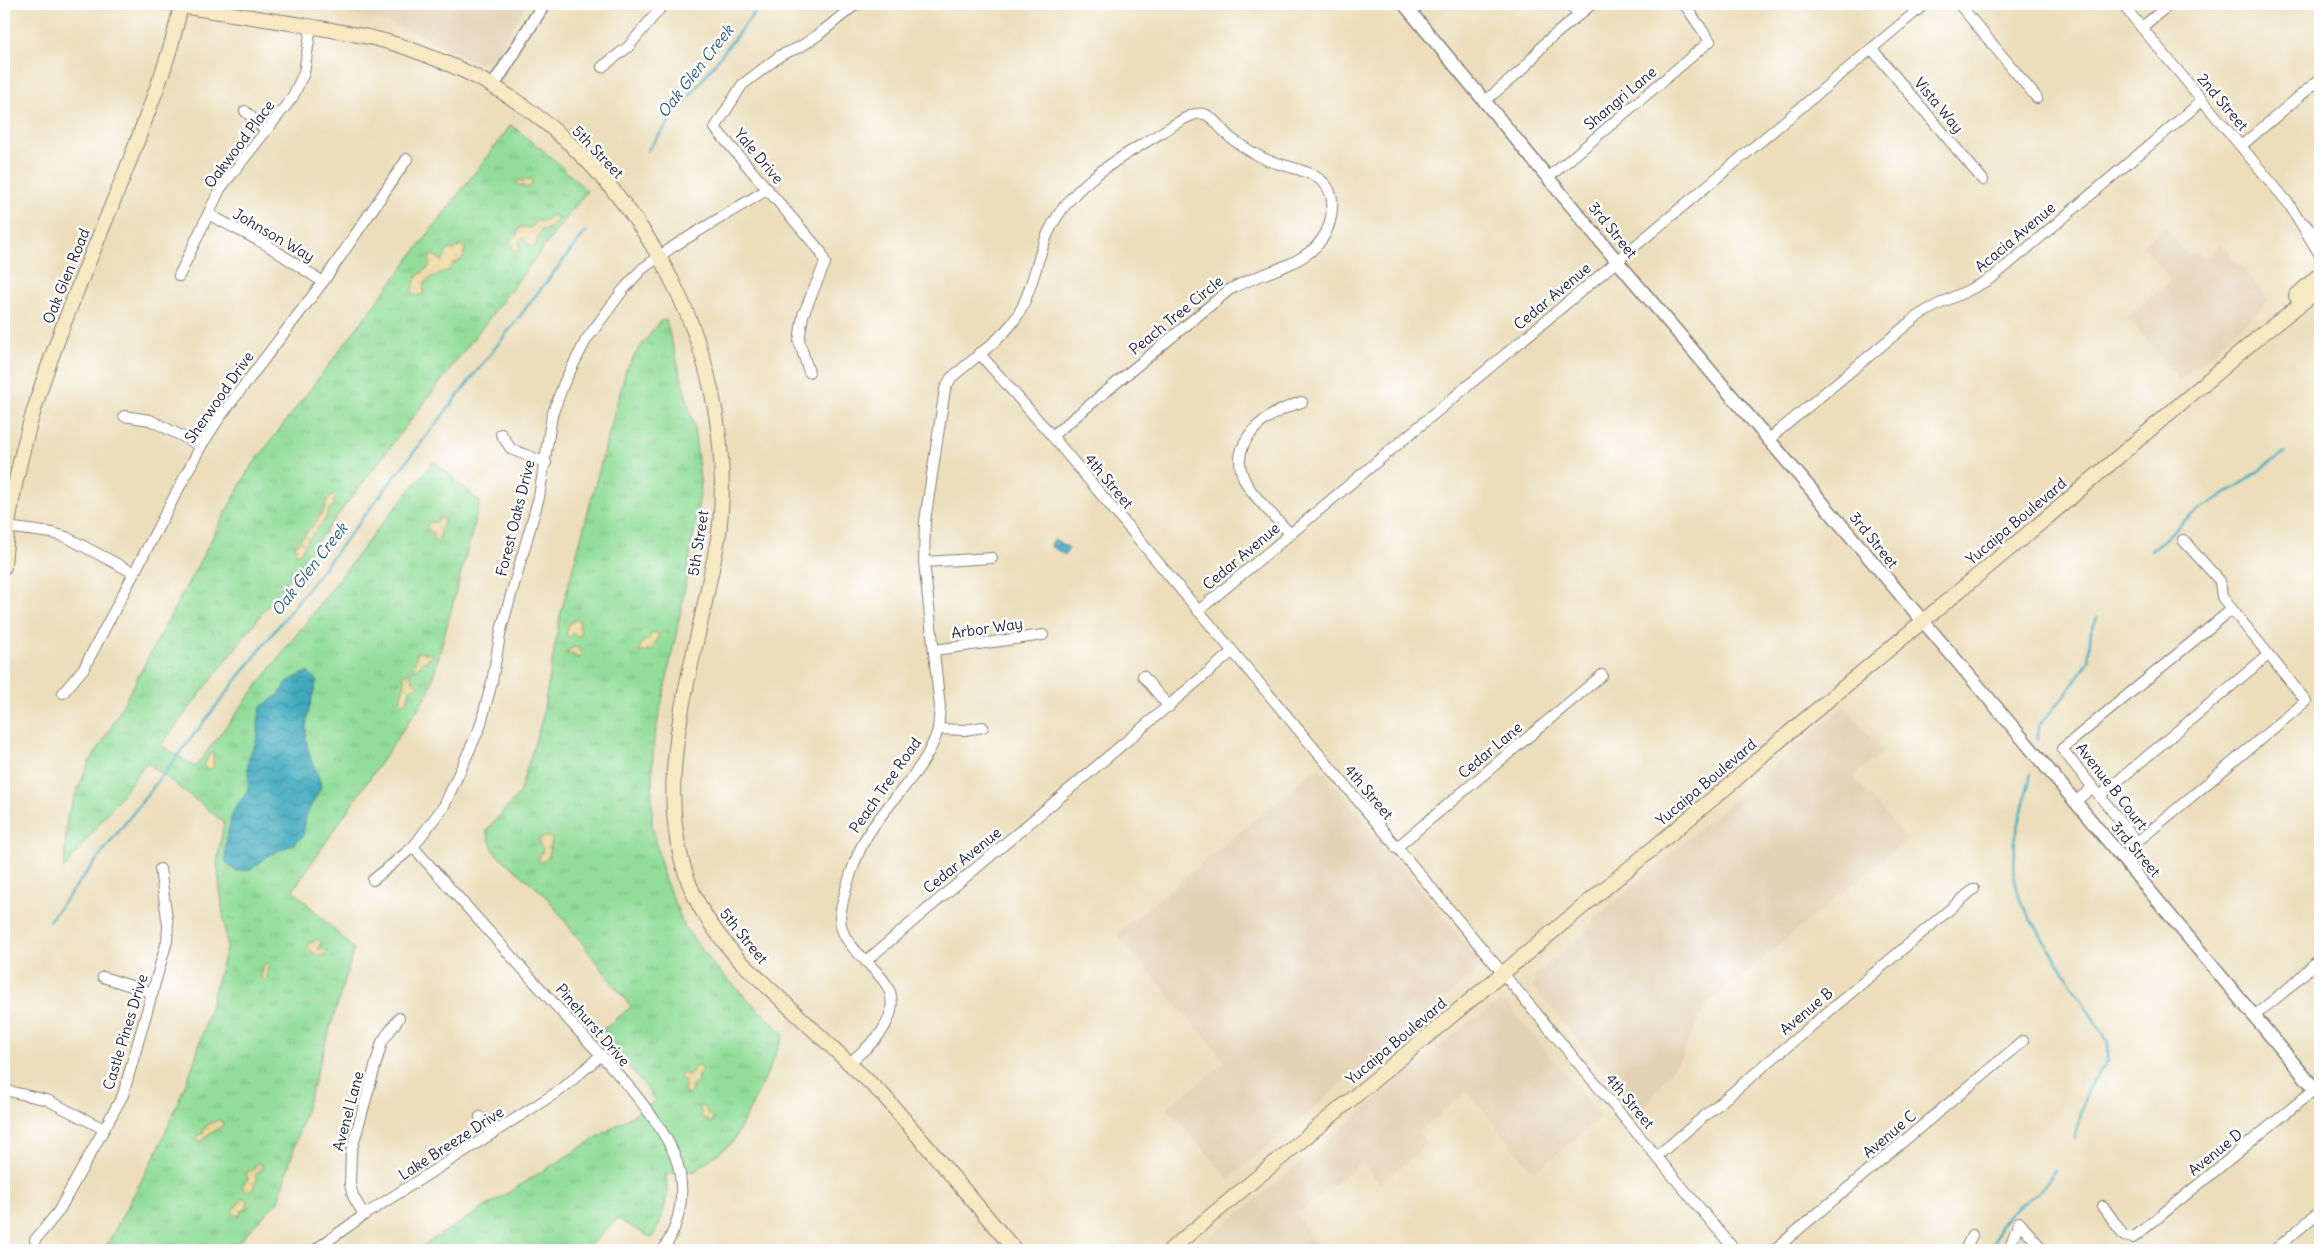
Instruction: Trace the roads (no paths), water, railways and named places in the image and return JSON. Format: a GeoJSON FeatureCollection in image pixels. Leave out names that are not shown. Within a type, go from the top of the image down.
{"type":"FeatureCollection","features":[{"type":"Feature","properties":{"kind":"main road","name":"5th Street"},"geometry":{"type":"LineString","coordinates":[[181,5],[371,37],[416,51],[493,86],[544,123],[582,157],[643,229],[660,256],[695,332],[709,377],[718,418],[721,469],[720,524],[674,756],[672,798],[680,855],[700,907],[727,947],[763,985],[850,1063],[896,1109],[1015,1250]]}},
{"type":"Feature","properties":{"kind":"main road","name":"Oak Glen Road"},"geometry":{"type":"LineString","coordinates":[[4,567],[6,527],[18,465],[36,399],[67,315],[159,83],[181,5]]}},
{"type":"Feature","properties":{"kind":"main road","name":"Yucaipa Boulevard"},"geometry":{"type":"LineString","coordinates":[[2261,335],[2274,315],[2320,274]]}},
{"type":"Feature","properties":{"kind":"main road","name":"Yucaipa Boulevard"},"geometry":{"type":"LineString","coordinates":[[1170,1250],[1504,973],[2261,335],[2320,289]]}},
{"type":"Feature","properties":{"kind":"street"},"geometry":{"type":"LineString","coordinates":[[493,86],[544,4]]}},
{"type":"Feature","properties":{"kind":"street"},"geometry":{"type":"LineString","coordinates":[[602,67],[628,47],[664,4]]}},
{"type":"Feature","properties":{"kind":"street","name":"Yale Drive"},"geometry":{"type":"LineString","coordinates":[[809,372],[798,342],[803,315],[825,263],[821,252],[715,128],[742,85],[781,55],[800,47],[818,35],[856,4]]}},
{"type":"Feature","properties":{"kind":"street","name":"3rd Street"},"geometry":{"type":"LineString","coordinates":[[1404,4],[1617,261],[2318,1092]]}},
{"type":"Feature","properties":{"kind":"street"},"geometry":{"type":"LineString","coordinates":[[1570,4],[1579,15]]}},
{"type":"Feature","properties":{"kind":"street"},"geometry":{"type":"LineString","coordinates":[[1485,101],[1523,69],[1546,42],[1592,4]]}},
{"type":"Feature","properties":{"kind":"street","name":"Shangri Lane"},"geometry":{"type":"LineString","coordinates":[[1549,177],[1710,42],[1684,4]]}},
{"type":"Feature","properties":{"kind":"street","name":"Cedar Avenue"},"geometry":{"type":"LineString","coordinates":[[1198,611],[1925,4]]}},
{"type":"Feature","properties":{"kind":"street"},"geometry":{"type":"LineString","coordinates":[[1959,4],[2037,98]]}},
{"type":"Feature","properties":{"kind":"street","name":"2nd Street"},"geometry":{"type":"LineString","coordinates":[[2122,4],[2301,221],[2320,237]]}},
{"type":"Feature","properties":{"kind":"street"},"geometry":{"type":"LineString","coordinates":[[2142,28],[2170,4]]}},
{"type":"Feature","properties":{"kind":"street","name":"Oakwood Place"},"geometry":{"type":"LineString","coordinates":[[179,276],[220,189],[292,98],[304,73],[311,26]]}},
{"type":"Feature","properties":{"kind":"street","name":"Vista Way"},"geometry":{"type":"LineString","coordinates":[[1872,49],[1983,180]]}},
{"type":"Feature","properties":{"kind":"street"},"geometry":{"type":"LineString","coordinates":[[2241,146],[2320,79]]}},
{"type":"Feature","properties":{"kind":"street","name":"Acacia Avenue"},"geometry":{"type":"LineString","coordinates":[[1769,439],[1915,318],[1928,309],[1978,287],[1992,277],[2202,101]]}},
{"type":"Feature","properties":{"kind":"street"},"geometry":{"type":"LineString","coordinates":[[245,111],[266,131]]}},
{"type":"Feature","properties":{"kind":"street","name":"Peach Tree Circle"},"geometry":{"type":"LineString","coordinates":[[979,353],[1008,329],[1019,314],[1049,231],[1077,190],[1105,166],[1190,115],[1204,113],[1212,117],[1228,136],[1251,153],[1319,176],[1326,183],[1332,208],[1324,234],[1309,254],[1283,268],[1243,281],[1229,290],[1052,436]]}},
{"type":"Feature","properties":{"kind":"street","name":"Sherwood Drive"},"geometry":{"type":"LineString","coordinates":[[64,693],[84,668],[201,446],[220,417],[323,282],[407,159]]}},
{"type":"Feature","properties":{"kind":"street","name":"Forest Oaks Drive"},"geometry":{"type":"LineString","coordinates":[[374,880],[413,847],[444,806],[480,727],[492,682],[501,630],[539,497],[546,463],[552,415],[564,383],[586,340],[631,280],[660,256],[768,189]]}},
{"type":"Feature","properties":{"kind":"street","name":"Johnson Way"},"geometry":{"type":"LineString","coordinates":[[208,214],[267,245],[323,282]]}},
{"type":"Feature","properties":{"kind":"street","name":"2nd Street"},"geometry":{"type":"LineString","coordinates":[[2301,221],[2320,255]]}},
{"type":"Feature","properties":{"kind":"street","name":"Peach Tree Road"},"geometry":{"type":"LineString","coordinates":[[850,1063],[879,1034],[887,1023],[891,1002],[887,986],[875,968],[851,947],[840,931],[841,911],[862,846],[868,834],[931,748],[938,728],[940,707],[924,562],[925,521],[946,389],[951,378],[979,353]]}},
{"type":"Feature","properties":{"kind":"street","name":"4th Street"},"geometry":{"type":"LineString","coordinates":[[979,353],[1052,436],[1735,1250]]}},
{"type":"Feature","properties":{"kind":"street"},"geometry":{"type":"LineString","coordinates":[[1290,534],[1246,480],[1240,462],[1247,438],[1264,420],[1283,407],[1302,402]]}},
{"type":"Feature","properties":{"kind":"street"},"geometry":{"type":"LineString","coordinates":[[124,416],[150,420],[201,446]]}},
{"type":"Feature","properties":{"kind":"street"},"geometry":{"type":"LineString","coordinates":[[501,434],[511,449],[546,463]]}},
{"type":"Feature","properties":{"kind":"street"},"geometry":{"type":"LineString","coordinates":[[6,527],[52,533],[66,537],[134,573]]}},
{"type":"Feature","properties":{"kind":"street","name":"Avenue B Court"},"geometry":{"type":"LineString","coordinates":[[2183,540],[2220,581],[2222,597],[2231,610],[2306,701],[2137,842],[2062,749],[2231,610]]}},
{"type":"Feature","properties":{"kind":"street"},"geometry":{"type":"LineString","coordinates":[[924,562],[992,558]]}},
{"type":"Feature","properties":{"kind":"street","name":"Arbor Way"},"geometry":{"type":"LineString","coordinates":[[935,650],[1042,635]]}},
{"type":"Feature","properties":{"kind":"street","name":"Cedar Avenue"},"geometry":{"type":"LineString","coordinates":[[866,961],[1232,652]]}},
{"type":"Feature","properties":{"kind":"street"},"geometry":{"type":"LineString","coordinates":[[2100,796],[2268,655]]}},
{"type":"Feature","properties":{"kind":"street","name":"Cedar Lane"},"geometry":{"type":"LineString","coordinates":[[1396,848],[1602,675]]}},
{"type":"Feature","properties":{"kind":"street"},"geometry":{"type":"LineString","coordinates":[[1143,676],[1169,707]]}},
{"type":"Feature","properties":{"kind":"street","name":"Peach Tree Road"},"geometry":{"type":"LineString","coordinates":[[938,728],[964,730],[984,727]]}},
{"type":"Feature","properties":{"kind":"street"},"geometry":{"type":"LineString","coordinates":[[2075,802],[2092,787]]}},
{"type":"Feature","properties":{"kind":"street","name":"Pinehurst Drive"},"geometry":{"type":"LineString","coordinates":[[413,847],[600,1056],[655,1123],[675,1156],[680,1179],[681,1207],[674,1233],[663,1250]]}},
{"type":"Feature","properties":{"kind":"street","name":"Castle Pines Drive"},"geometry":{"type":"LineString","coordinates":[[36,1240],[58,1212],[122,1096],[163,959],[168,925],[160,869]]}},
{"type":"Feature","properties":{"kind":"street","name":"Avenue B"},"geometry":{"type":"LineString","coordinates":[[1657,1156],[1974,889]]}},
{"type":"Feature","properties":{"kind":"street"},"geometry":{"type":"LineString","coordinates":[[2254,1016],[2291,986],[2320,958]]}},
{"type":"Feature","properties":{"kind":"street"},"geometry":{"type":"LineString","coordinates":[[103,977],[153,992]]}},
{"type":"Feature","properties":{"kind":"street","name":"Avenel Lane"},"geometry":{"type":"LineString","coordinates":[[364,1216],[353,1196],[350,1184],[351,1152],[382,1042],[399,1018]]}},
{"type":"Feature","properties":{"kind":"street","name":"Avenue C"},"geometry":{"type":"LineString","coordinates":[[1774,1250],[2022,1041]]}},
{"type":"Feature","properties":{"kind":"street","name":"Lake Breeze Drive"},"geometry":{"type":"LineString","coordinates":[[315,1250],[364,1216],[562,1089],[600,1056]]}},
{"type":"Feature","properties":{"kind":"street"},"geometry":{"type":"LineString","coordinates":[[4,1090],[47,1100],[104,1129]]}},
{"type":"Feature","properties":{"kind":"street","name":"Avenue D"},"geometry":{"type":"LineString","coordinates":[[2103,1206],[2124,1236],[2133,1238],[2318,1092]]}},
{"type":"Feature","properties":{"kind":"street"},"geometry":{"type":"LineString","coordinates":[[480,1117],[491,1134]]}},
{"type":"Feature","properties":{"kind":"street"},"geometry":{"type":"LineString","coordinates":[[2275,1250],[2320,1211]]}},
{"type":"Feature","properties":{"kind":"street"},"geometry":{"type":"LineString","coordinates":[[2010,1250],[2019,1222],[2043,1250]]}},
{"type":"Feature","properties":{"kind":"street"},"geometry":{"type":"LineString","coordinates":[[1965,1250],[1972,1235]]}},
{"type":"Feature","properties":{"kind":"water"},"geometry":{"type":"Polygon","coordinates":[[[1054,539],[1069,548],[1065,555],[1050,546],[1054,539]]]}},
{"type":"Feature","properties":{"kind":"water"},"geometry":{"type":"Polygon","coordinates":[[[307,672],[317,680],[308,714],[306,740],[321,787],[306,815],[303,836],[292,845],[269,855],[251,870],[235,871],[226,862],[226,842],[236,806],[246,794],[249,782],[248,763],[258,734],[261,707],[280,694],[287,682],[307,672]]]}},
{"type":"Feature","properties":{"kind":"waterway","name":"Oak Glen Creek"},"geometry":{"type":"LineString","coordinates":[[647,151],[761,4]]}},
{"type":"Feature","properties":{"kind":"waterway","name":"Oak Glen Creek"},"geometry":{"type":"LineString","coordinates":[[49,921],[586,231]]}},
{"type":"Feature","properties":{"kind":"waterway"},"geometry":{"type":"LineString","coordinates":[[2151,551],[2191,515],[2238,486],[2285,452]]}},
{"type":"Feature","properties":{"kind":"waterway"},"geometry":{"type":"LineString","coordinates":[[2038,740],[2038,726],[2064,697],[2088,661],[2091,631],[2097,618]]}},
{"type":"Feature","properties":{"kind":"waterway"},"geometry":{"type":"LineString","coordinates":[[2031,774],[2015,840],[2014,875],[2021,903],[2108,1042],[2108,1060],[2087,1090],[2074,1139]]}},
{"type":"Feature","properties":{"kind":"waterway"},"geometry":{"type":"LineString","coordinates":[[1992,1250],[2000,1226],[2009,1214],[2038,1192],[2055,1170]]}}]}
